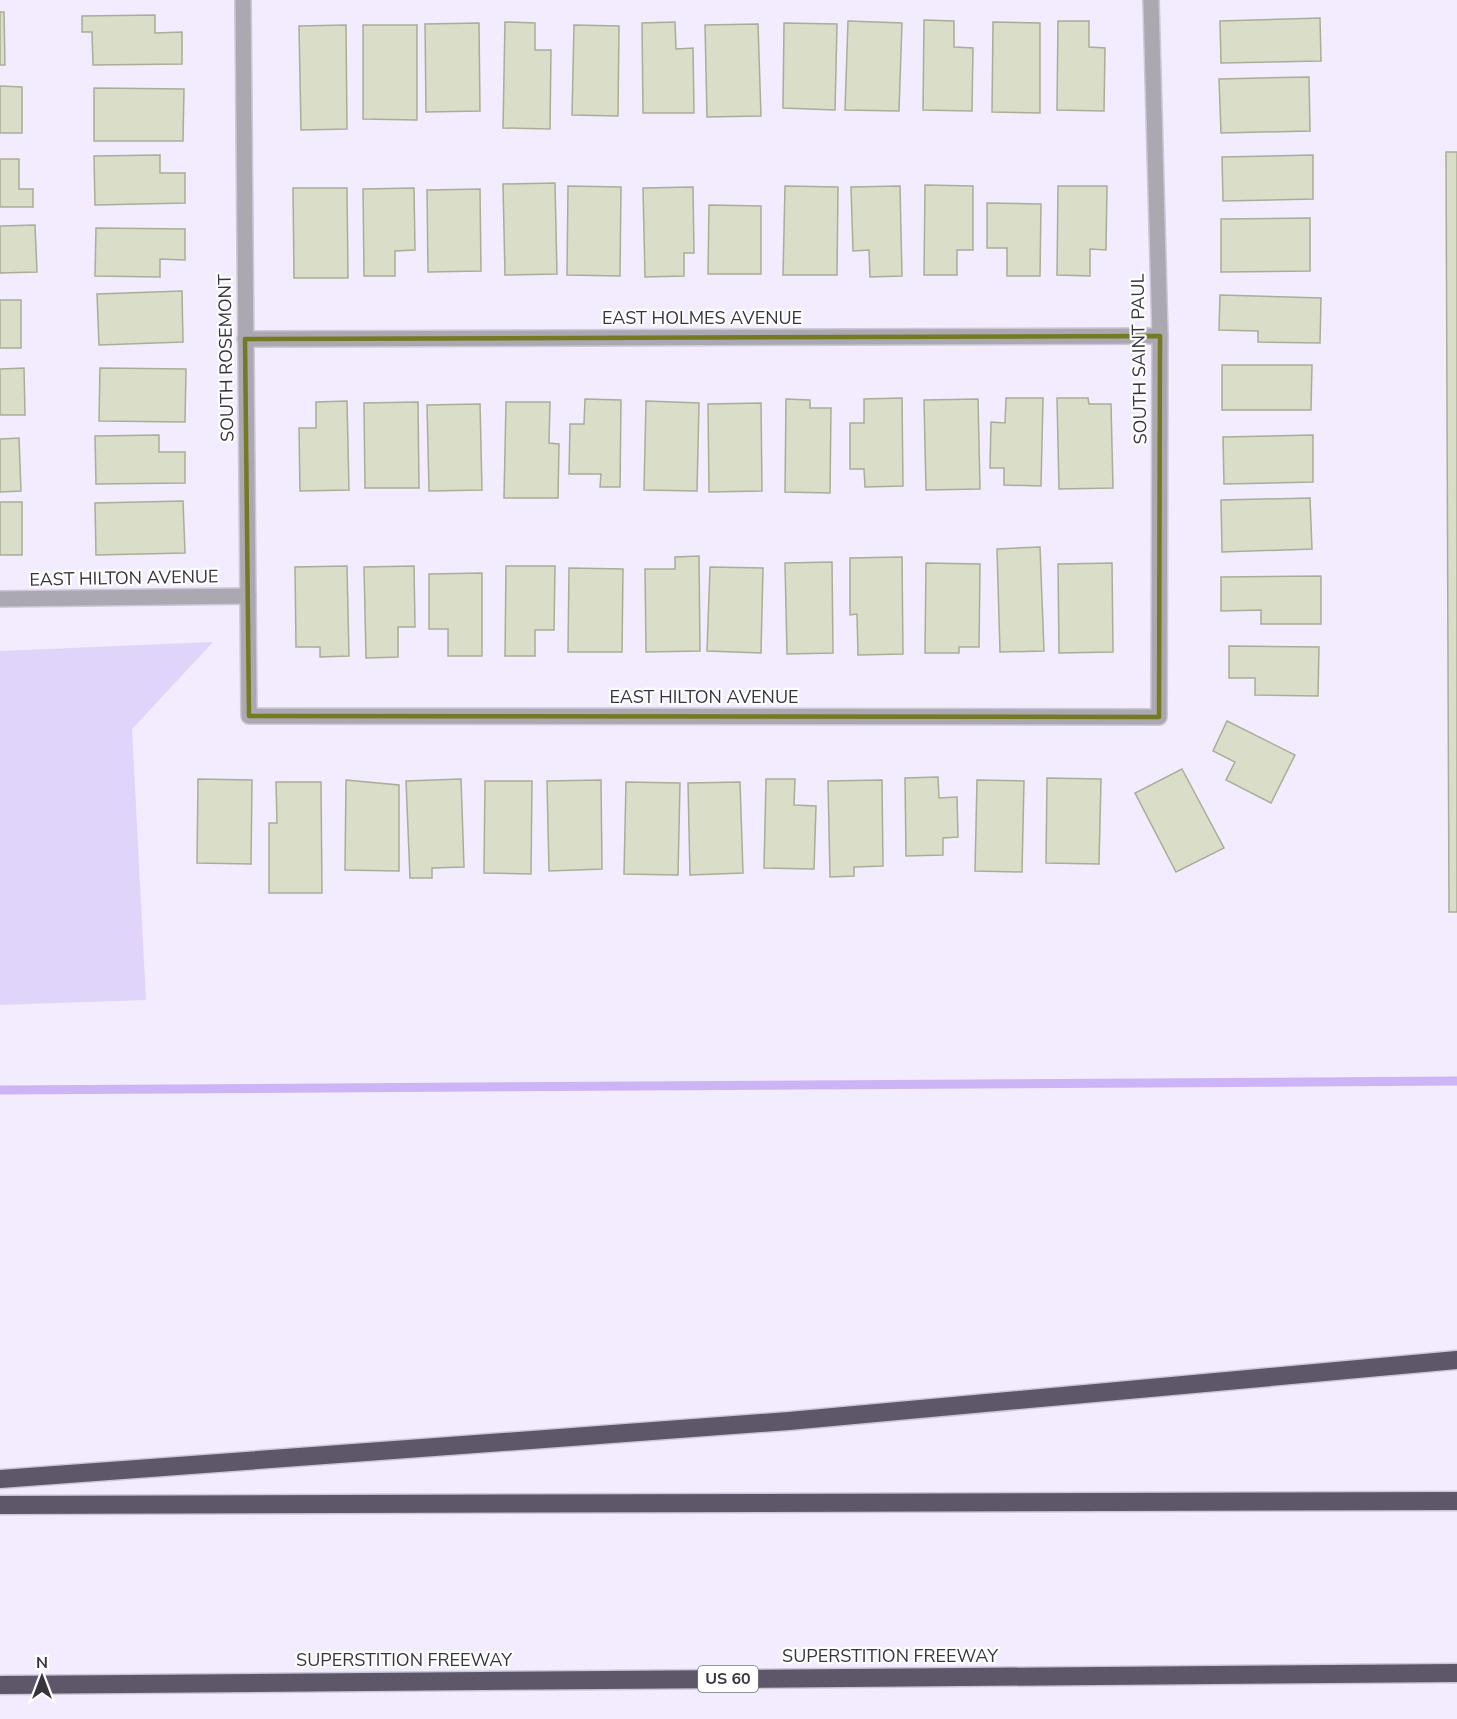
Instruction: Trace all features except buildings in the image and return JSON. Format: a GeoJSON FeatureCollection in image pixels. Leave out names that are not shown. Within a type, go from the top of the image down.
{"type":"FeatureCollection","features":[{"type":"Feature","properties":{"kind":"highway"},"geometry":{"type":"LineString","coordinates":[[0,1479],[789,1421],[1457,1360]]}},
{"type":"Feature","properties":{"kind":"highway"},"geometry":{"type":"LineString","coordinates":[[0,1505],[1457,1502]]}},
{"type":"Feature","properties":{"kind":"highway","name":"SUPERSTITION FREEWAY"},"geometry":{"type":"LineString","coordinates":[[0,1684],[1457,1673]]}},
{"type":"Feature","properties":{"kind":"street","name":"SOUTH ROSEMONT"},"geometry":{"type":"LineString","coordinates":[[243,0],[249,716]]}},
{"type":"Feature","properties":{"kind":"street","name":"SOUTH SAINT PAUL"},"geometry":{"type":"LineString","coordinates":[[1151,0],[1160,336],[1159,717]]}},
{"type":"Feature","properties":{"kind":"street","name":"EAST HOLMES AVENUE"},"geometry":{"type":"LineString","coordinates":[[245,339],[1160,336]]}},
{"type":"Feature","properties":{"kind":"street","name":"EAST HILTON AVENUE"},"geometry":{"type":"LineString","coordinates":[[0,599],[248,596]]}},
{"type":"Feature","properties":{"kind":"street","name":"EAST HILTON AVENUE"},"geometry":{"type":"LineString","coordinates":[[249,716],[1159,717]]}},
{"type":"Feature","properties":{"kind":"highlighted area"},"geometry":{"type":"Polygon","coordinates":[[[1160,336],[1159,717],[249,716],[245,339],[1160,336]]]}},
{"type":"Feature","properties":{"kind":"shaded area"},"geometry":{"type":"Polygon","coordinates":[[[213,642],[132,729],[146,1000],[0,1005],[0,651],[213,642]]]}},
{"type":"Feature","properties":{"kind":"waterway"},"geometry":{"type":"LineString","coordinates":[[0,1090],[1457,1081]]}}]}
